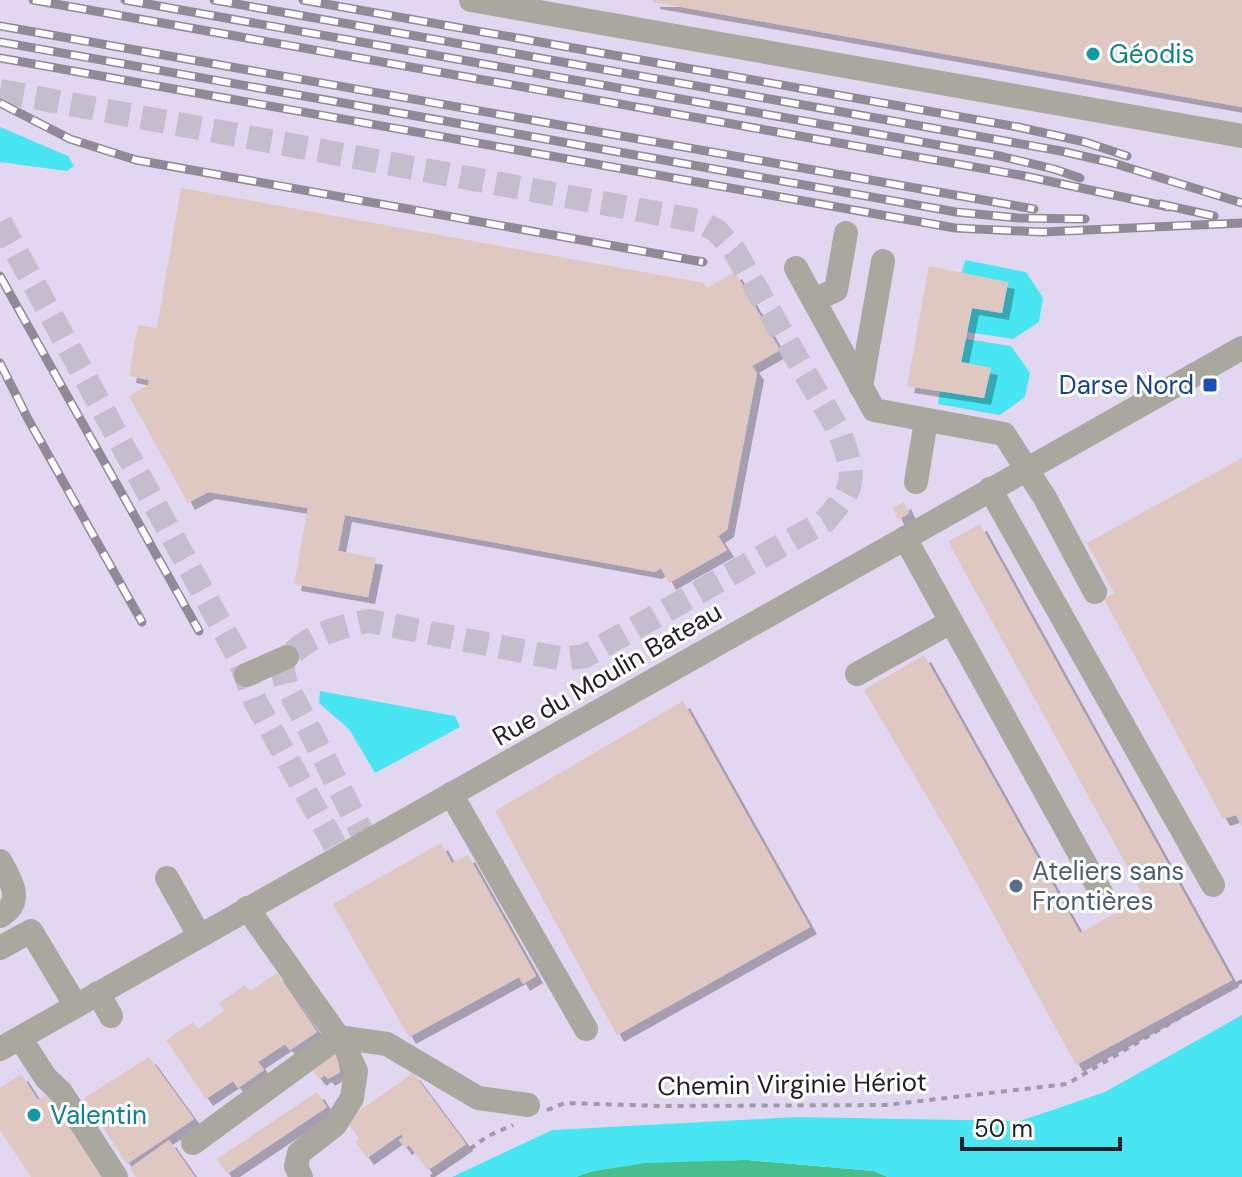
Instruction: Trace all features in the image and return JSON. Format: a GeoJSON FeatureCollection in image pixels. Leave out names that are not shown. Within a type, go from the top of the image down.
{"type":"FeatureCollection","features":[{"type":"Feature","properties":{"kind":"street"},"geometry":{"type":"LineString","coordinates":[[471,0],[1242,136]]}},
{"type":"Feature","properties":{"kind":"street"},"geometry":{"type":"LineString","coordinates":[[814,300],[836,290],[846,233]]}},
{"type":"Feature","properties":{"kind":"street"},"geometry":{"type":"LineString","coordinates":[[861,387],[883,261]]}},
{"type":"Feature","properties":{"kind":"street"},"geometry":{"type":"LineString","coordinates":[[796,268],[874,410],[1004,434],[1045,498],[1095,592]]}},
{"type":"Feature","properties":{"kind":"street","name":"Rue du Moulin Bateau"},"geometry":{"type":"LineString","coordinates":[[10,1043],[1242,349]]}},
{"type":"Feature","properties":{"kind":"street"},"geometry":{"type":"LineString","coordinates":[[916,482],[926,421]]}},
{"type":"Feature","properties":{"kind":"street"},"geometry":{"type":"LineString","coordinates":[[990,489],[1213,885]]}},
{"type":"Feature","properties":{"kind":"street"},"geometry":{"type":"LineString","coordinates":[[905,538],[1104,898]]}},
{"type":"Feature","properties":{"kind":"street"},"geometry":{"type":"LineString","coordinates":[[857,674],[951,622]]}},
{"type":"Feature","properties":{"kind":"street"},"geometry":{"type":"LineString","coordinates":[[246,675],[287,657]]}},
{"type":"Feature","properties":{"kind":"street"},"geometry":{"type":"LineString","coordinates":[[451,794],[586,1029]]}},
{"type":"Feature","properties":{"kind":"street"},"geometry":{"type":"LineString","coordinates":[[0,861],[13,884],[7,908],[31,931],[76,1006]]}},
{"type":"Feature","properties":{"kind":"street"},"geometry":{"type":"LineString","coordinates":[[167,878],[199,935]]}},
{"type":"Feature","properties":{"kind":"street"},"geometry":{"type":"LineString","coordinates":[[247,908],[338,1037],[356,1071],[352,1098],[335,1125],[299,1153],[296,1166],[301,1177]]}},
{"type":"Feature","properties":{"kind":"street"},"geometry":{"type":"LineString","coordinates":[[0,948],[31,931]]}},
{"type":"Feature","properties":{"kind":"street"},"geometry":{"type":"LineString","coordinates":[[98,993],[111,1016]]}},
{"type":"Feature","properties":{"kind":"street"},"geometry":{"type":"LineString","coordinates":[[193,1143],[338,1037],[387,1044],[478,1098],[533,1109]]}},
{"type":"Feature","properties":{"kind":"street"},"geometry":{"type":"LineString","coordinates":[[10,1043],[61,1092],[116,1177]]}},
{"type":"Feature","properties":{"kind":"path","name":"Chemin Virginie Hériot"},"geometry":{"type":"LineString","coordinates":[[533,1109],[565,1103],[660,1106],[886,1105],[1067,1084],[1242,981]]}},
{"type":"Feature","properties":{"kind":"path"},"geometry":{"type":"LineString","coordinates":[[431,1177],[488,1136],[513,1125]]}},
{"type":"Feature","properties":{"kind":"shaded area"},"geometry":{"type":"Polygon","coordinates":[[[0,0],[1242,0],[1242,1015],[1105,1092],[1020,1121],[797,1117],[552,1130],[452,1177],[0,1177],[0,0]]]}},
{"type":"Feature","properties":{"kind":"green space"},"geometry":{"type":"Polygon","coordinates":[[[748,1160],[874,1171],[888,1177],[576,1177],[639,1162],[748,1160]]]}},
{"type":"Feature","properties":{"kind":"water"},"geometry":{"type":"Polygon","coordinates":[[[0,127],[68,156],[74,166],[67,171],[0,162],[0,127]]]}},
{"type":"Feature","properties":{"kind":"water"},"geometry":{"type":"Polygon","coordinates":[[[965,260],[1026,272],[1043,298],[1039,322],[1013,339],[967,332],[972,308],[1002,312],[1008,283],[962,273],[965,260]]]}},
{"type":"Feature","properties":{"kind":"water"},"geometry":{"type":"Polygon","coordinates":[[[966,339],[1011,346],[1030,373],[1025,397],[1000,415],[938,404],[940,391],[984,398],[991,368],[961,362],[966,339]]]}},
{"type":"Feature","properties":{"kind":"water"},"geometry":{"type":"Polygon","coordinates":[[[320,691],[455,716],[460,727],[375,773],[349,729],[319,703],[320,691]]]}},
{"type":"Feature","properties":{"kind":"water"},"geometry":{"type":"Polygon","coordinates":[[[1242,1015],[1242,1177],[888,1177],[874,1171],[748,1160],[646,1163],[576,1177],[452,1177],[552,1130],[797,1117],[1020,1121],[1105,1092],[1242,1015]]]}},
{"type":"Feature","properties":{"kind":"building","name":"Géodis"},"geometry":{"type":"Polygon","coordinates":[[[1242,0],[1242,107],[653,2],[1242,0]]]}},
{"type":"Feature","properties":{"kind":"building"},"geometry":{"type":"Polygon","coordinates":[[[181,188],[704,283],[707,288],[735,272],[780,350],[752,366],[757,373],[727,530],[718,536],[727,550],[669,583],[661,568],[655,572],[345,515],[338,551],[376,558],[368,597],[294,584],[308,508],[208,492],[188,503],[129,396],[148,385],[149,380],[129,376],[138,325],[157,328],[181,188]]]}},
{"type":"Feature","properties":{"kind":"building"},"geometry":{"type":"Polygon","coordinates":[[[929,266],[1008,282],[1002,313],[972,308],[961,362],[991,368],[984,398],[907,386],[929,266]]]}},
{"type":"Feature","properties":{"kind":"building"},"geometry":{"type":"Polygon","coordinates":[[[1242,458],[1242,827],[1236,815],[1223,819],[1104,599],[1114,593],[1087,543],[1242,458]]]}},
{"type":"Feature","properties":{"kind":"building"},"geometry":{"type":"Polygon","coordinates":[[[904,502],[909,513],[898,520],[893,508],[904,502]]]}},
{"type":"Feature","properties":{"kind":"building"},"geometry":{"type":"Polygon","coordinates":[[[980,524],[1232,980],[1076,1065],[952,839],[864,690],[924,655],[1080,933],[1144,897],[951,547],[949,541],[980,524]]]}},
{"type":"Feature","properties":{"kind":"building"},"geometry":{"type":"Polygon","coordinates":[[[683,701],[810,927],[617,1035],[495,811],[683,701]]]}},
{"type":"Feature","properties":{"kind":"building"},"geometry":{"type":"Polygon","coordinates":[[[441,843],[452,863],[468,855],[536,976],[523,984],[519,977],[409,1037],[333,904],[441,843]]]}},
{"type":"Feature","properties":{"kind":"building"},"geometry":{"type":"Polygon","coordinates":[[[277,973],[317,1032],[290,1050],[285,1044],[258,1062],[264,1070],[238,1088],[233,1081],[206,1099],[166,1040],[193,1022],[198,1029],[224,1011],[219,1003],[245,985],[250,991],[277,973]]]}},
{"type":"Feature","properties":{"kind":"building"},"geometry":{"type":"Polygon","coordinates":[[[331,1050],[340,1072],[328,1079],[325,1075],[319,1079],[309,1065],[331,1050]]]}},
{"type":"Feature","properties":{"kind":"building"},"geometry":{"type":"Polygon","coordinates":[[[149,1057],[194,1119],[127,1164],[84,1098],[149,1057]]]}},
{"type":"Feature","properties":{"kind":"building"},"geometry":{"type":"Polygon","coordinates":[[[413,1073],[466,1144],[428,1170],[409,1145],[405,1148],[399,1140],[403,1137],[401,1134],[367,1158],[346,1120],[413,1073]]]}},
{"type":"Feature","properties":{"kind":"building","name":"Valentin"},"geometry":{"type":"Polygon","coordinates":[[[21,1074],[38,1100],[53,1090],[109,1177],[31,1177],[0,1130],[0,1088],[21,1074]]]}},
{"type":"Feature","properties":{"kind":"building"},"geometry":{"type":"Polygon","coordinates":[[[317,1092],[327,1107],[227,1174],[217,1159],[317,1092]]]}},
{"type":"Feature","properties":{"kind":"building"},"geometry":{"type":"Polygon","coordinates":[[[169,1140],[195,1177],[136,1177],[130,1168],[169,1140]]]}},
{"type":"Feature","properties":{"kind":"tunnel"},"geometry":{"type":"LineString","coordinates":[[0,91],[699,221],[717,231],[734,250],[840,433],[849,461],[850,480],[843,498],[825,521],[585,656],[563,659],[369,621],[332,630],[298,648],[282,667],[286,684],[367,842]]}},
{"type":"Feature","properties":{"kind":"tunnel"},"geometry":{"type":"LineString","coordinates":[[0,222],[239,658],[254,699],[341,856]]}},
{"type":"Feature","properties":{"kind":"railway"},"geometry":{"type":"LineString","coordinates":[[33,0],[1025,176],[1169,207]]}},
{"type":"Feature","properties":{"kind":"railway"},"geometry":{"type":"LineString","coordinates":[[125,0],[1000,156],[1080,178]]}},
{"type":"Feature","properties":{"kind":"railway"},"geometry":{"type":"LineString","coordinates":[[214,0],[1061,151],[1113,163],[1242,203]]}},
{"type":"Feature","properties":{"kind":"railway"},"geometry":{"type":"LineString","coordinates":[[303,0],[1018,127],[1085,142],[1127,156]]}},
{"type":"Feature","properties":{"kind":"railway"},"geometry":{"type":"LineString","coordinates":[[0,26],[1034,209]]}},
{"type":"Feature","properties":{"kind":"railway"},"geometry":{"type":"LineString","coordinates":[[0,42],[956,212],[1019,218],[1085,219]]}},
{"type":"Feature","properties":{"kind":"railway"},"geometry":{"type":"LineString","coordinates":[[0,58],[955,228],[1042,232],[1242,223]]}},
{"type":"Feature","properties":{"kind":"railway"},"geometry":{"type":"LineString","coordinates":[[0,103],[70,139],[136,160],[703,262]]}},
{"type":"Feature","properties":{"kind":"railway"},"geometry":{"type":"LineString","coordinates":[[1160,204],[1214,216]]}},
{"type":"Feature","properties":{"kind":"railway"},"geometry":{"type":"LineString","coordinates":[[0,276],[199,631]]}},
{"type":"Feature","properties":{"kind":"railway"},"geometry":{"type":"LineString","coordinates":[[0,363],[142,622]]}},
{"type":"Feature","properties":{"kind":"place","name":"Géodis"},"geometry":{"type":"Point","coordinates":[1093,54]}},
{"type":"Feature","properties":{"kind":"place","name":"Darse Nord"},"geometry":{"type":"Point","coordinates":[1210,385]}},
{"type":"Feature","properties":{"kind":"place","name":"Ateliers sans Frontières"},"geometry":{"type":"Point","coordinates":[1016,886]}},
{"type":"Feature","properties":{"kind":"place","name":"Valentin"},"geometry":{"type":"Point","coordinates":[34,1115]}}]}
